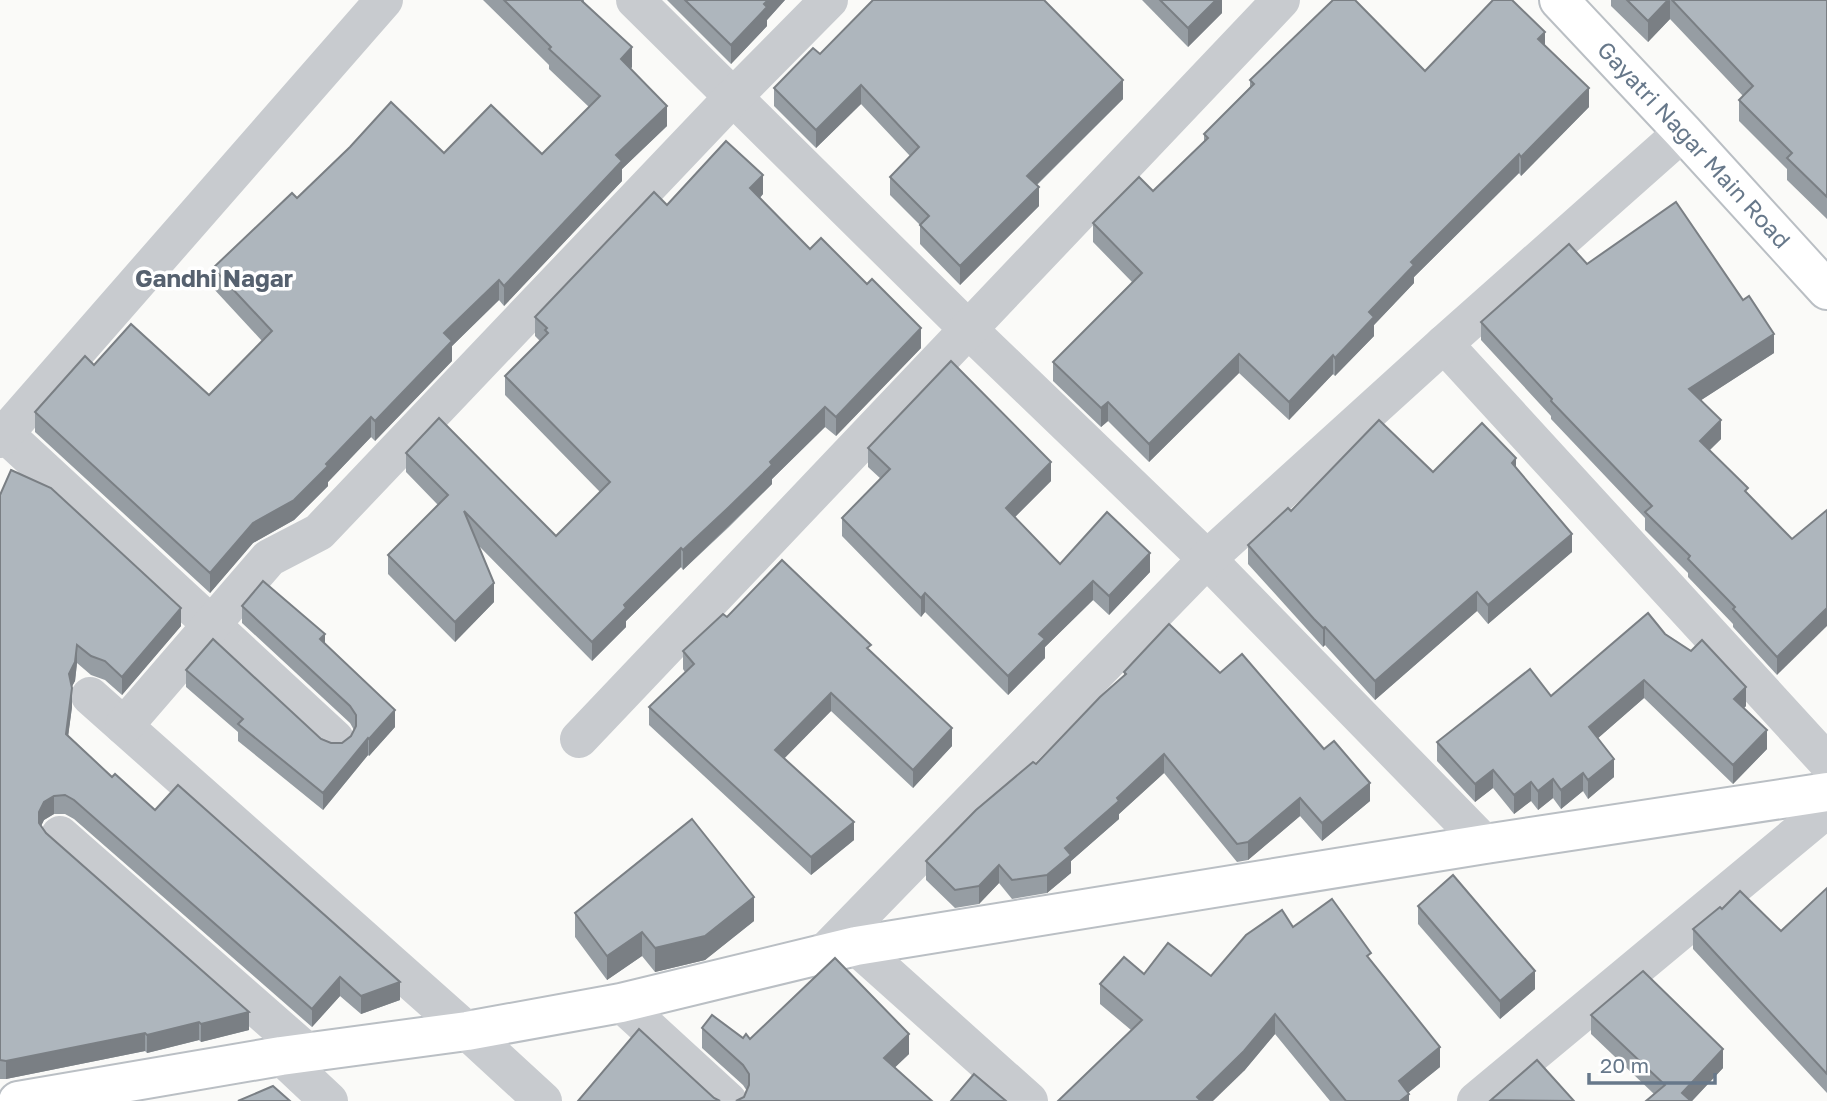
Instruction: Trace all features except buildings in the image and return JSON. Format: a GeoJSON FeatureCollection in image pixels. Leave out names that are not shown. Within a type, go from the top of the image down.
{"type":"FeatureCollection","features":[{"type":"Feature","properties":{"kind":"street"},"geometry":{"type":"LineString","coordinates":[[335,739],[3,437],[384,0]]}},
{"type":"Feature","properties":{"kind":"street"},"geometry":{"type":"LineString","coordinates":[[635,0],[969,330],[1207,559],[1485,844]]}},
{"type":"Feature","properties":{"kind":"street"},"geometry":{"type":"LineString","coordinates":[[124,726],[269,558],[318,533],[733,97],[830,0]]}},
{"type":"Feature","properties":{"kind":"street"},"geometry":{"type":"LineString","coordinates":[[579,739],[1281,0]]}},
{"type":"Feature","properties":{"kind":"street","name":"Gayatri Nagar Main Road"},"geometry":{"type":"LineString","coordinates":[[1559,0],[1684,132],[1827,290]]}},
{"type":"Feature","properties":{"kind":"street"},"geometry":{"type":"LineString","coordinates":[[840,950],[1207,559],[1444,344],[1684,132]]}},
{"type":"Feature","properties":{"kind":"street"},"geometry":{"type":"LineString","coordinates":[[1444,344],[1827,762]]}},
{"type":"Feature","properties":{"kind":"street"},"geometry":{"type":"LineString","coordinates":[[90,696],[543,1101]]}},
{"type":"Feature","properties":{"kind":"street"},"geometry":{"type":"LineString","coordinates":[[18,1101],[113,1093],[294,1054],[467,1031],[621,1003],[840,950],[1485,844],[1827,792]]}},
{"type":"Feature","properties":{"kind":"street"},"geometry":{"type":"LineString","coordinates":[[1476,1101],[1827,809]]}},
{"type":"Feature","properties":{"kind":"street"},"geometry":{"type":"LineString","coordinates":[[60,835],[294,1054],[329,1101]]}},
{"type":"Feature","properties":{"kind":"street"},"geometry":{"type":"LineString","coordinates":[[840,950],[1029,1101]]}},
{"type":"Feature","properties":{"kind":"street"},"geometry":{"type":"LineString","coordinates":[[621,1003],[728,1101]]}},
{"type":"Feature","properties":{"kind":"district","name":"Gandhi Nagar"},"geometry":{"type":"Point","coordinates":[214,279]}}]}
